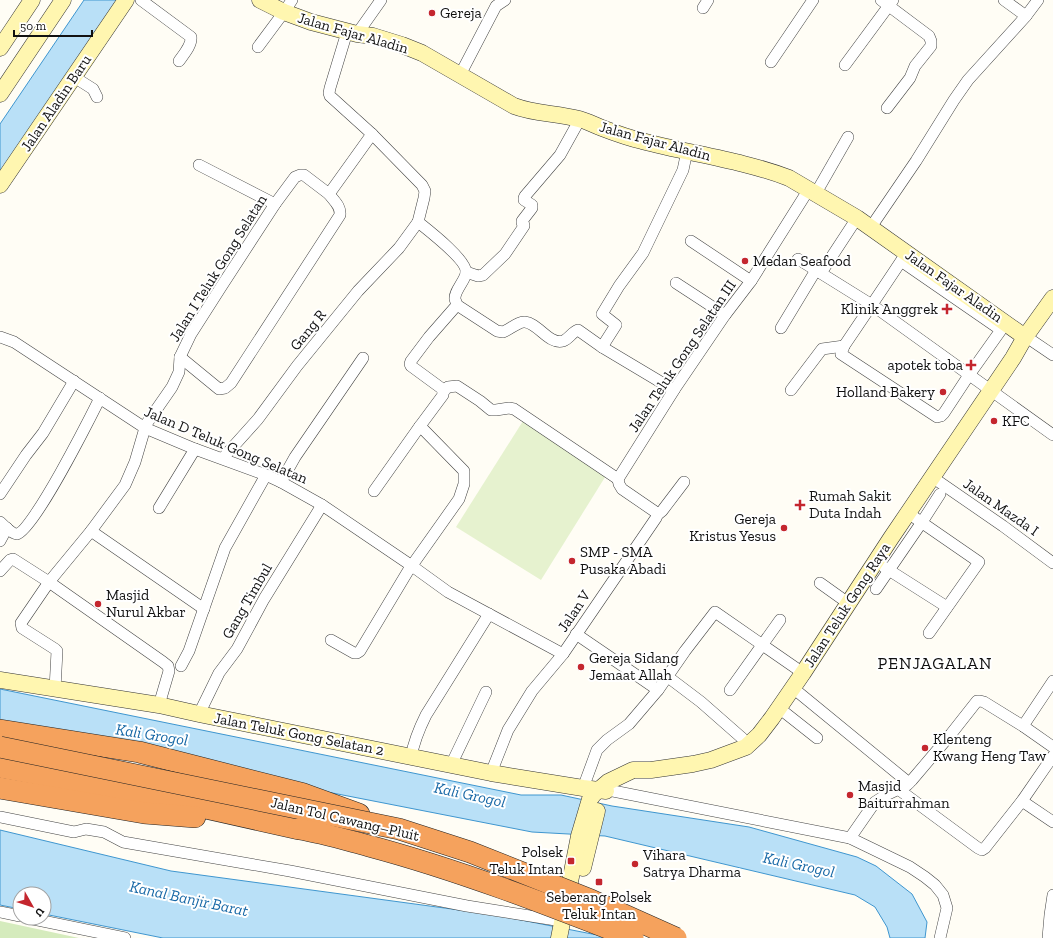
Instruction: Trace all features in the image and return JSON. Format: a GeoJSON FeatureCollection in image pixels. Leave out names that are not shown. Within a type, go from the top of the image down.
{"type":"FeatureCollection","features":[{"type":"Feature","properties":{"kind":"highway"},"geometry":{"type":"LineString","coordinates":[[0,730],[139,752],[304,794],[400,829]]}},
{"type":"Feature","properties":{"kind":"highway","name":"Jalan Tol Cawang–Pluit"},"geometry":{"type":"LineString","coordinates":[[0,747],[400,829],[477,855],[591,900],[676,938]]}},
{"type":"Feature","properties":{"kind":"highway","name":"Jalan Tol Cawang–Pluit"},"geometry":{"type":"LineString","coordinates":[[0,767],[143,794],[316,832],[409,857],[641,935]]}},
{"type":"Feature","properties":{"kind":"highway"},"geometry":{"type":"LineString","coordinates":[[0,788],[144,812],[270,823]]}},
{"type":"Feature","properties":{"kind":"street"},"geometry":{"type":"LineString","coordinates":[[0,48],[32,0]]}},
{"type":"Feature","properties":{"kind":"street"},"geometry":{"type":"LineString","coordinates":[[0,94],[63,0]]}},
{"type":"Feature","properties":{"kind":"street","name":"Jalan Aladin Baru"},"geometry":{"type":"LineString","coordinates":[[0,185],[126,0]]}},
{"type":"Feature","properties":{"kind":"street"},"geometry":{"type":"LineString","coordinates":[[142,0],[191,37],[190,45],[180,62]]}},
{"type":"Feature","properties":{"kind":"street","name":"Jalan Fajar Aladin"},"geometry":{"type":"LineString","coordinates":[[260,0],[288,6],[311,22],[402,44],[422,53],[514,106],[524,110],[578,119],[642,141],[745,165],[790,178],[871,227],[904,256],[1026,337]]}},
{"type":"Feature","properties":{"kind":"street"},"geometry":{"type":"LineString","coordinates":[[381,0],[352,33],[329,93],[330,96],[372,134],[422,185],[425,191],[418,222],[442,242],[463,262],[466,267],[466,272],[456,294],[455,299],[457,304],[497,331],[502,332],[525,322],[552,340],[560,341],[566,339],[573,332],[578,330],[602,347],[674,390]]}},
{"type":"Feature","properties":{"kind":"street"},"geometry":{"type":"LineString","coordinates":[[460,75],[496,6],[505,0]]}},
{"type":"Feature","properties":{"kind":"street"},"geometry":{"type":"LineString","coordinates":[[771,62],[813,0]]}},
{"type":"Feature","properties":{"kind":"street"},"geometry":{"type":"LineString","coordinates":[[1004,0],[1026,16]]}},
{"type":"Feature","properties":{"kind":"street"},"geometry":{"type":"LineString","coordinates":[[871,227],[916,161],[968,80],[1026,16],[1038,0]]}},
{"type":"Feature","properties":{"kind":"street"},"geometry":{"type":"LineString","coordinates":[[845,65],[888,2],[928,36],[931,41],[931,46],[915,66],[910,78],[887,108]]}},
{"type":"Feature","properties":{"kind":"street"},"geometry":{"type":"LineString","coordinates":[[258,47],[288,6]]}},
{"type":"Feature","properties":{"kind":"street"},"geometry":{"type":"LineString","coordinates":[[74,77],[93,89],[97,97]]}},
{"type":"Feature","properties":{"kind":"street"},"geometry":{"type":"LineString","coordinates":[[541,168],[578,119]]}},
{"type":"Feature","properties":{"kind":"street"},"geometry":{"type":"LineString","coordinates":[[466,272],[478,276],[483,275],[505,254],[524,226],[522,221],[532,208],[532,205],[524,200],[525,196],[560,155],[578,119]]}},
{"type":"Feature","properties":{"kind":"street"},"geometry":{"type":"LineString","coordinates":[[180,358],[219,389],[225,388],[231,383],[340,215],[339,206],[329,194],[372,134]]}},
{"type":"Feature","properties":{"kind":"street","name":"Jalan Teluk Gong Selatan III"},"geometry":{"type":"LineString","coordinates":[[618,479],[674,390],[751,281],[848,137]]}},
{"type":"Feature","properties":{"kind":"street"},"geometry":{"type":"LineString","coordinates":[[602,347],[616,325],[602,314],[642,253],[683,170],[687,151]]}},
{"type":"Feature","properties":{"kind":"street"},"geometry":{"type":"LineString","coordinates":[[199,165],[275,204]]}},
{"type":"Feature","properties":{"kind":"street","name":"Jalan I Teluk Gong Selatan"},"geometry":{"type":"LineString","coordinates":[[55,689],[57,651],[22,628],[21,623],[49,582],[115,499],[130,474],[135,462],[144,428],[177,379],[180,358],[191,334],[294,177],[304,175],[329,194]]}},
{"type":"Feature","properties":{"kind":"street"},"geometry":{"type":"LineString","coordinates":[[781,328],[818,272],[857,218]]}},
{"type":"Feature","properties":{"kind":"street","name":"Gang R"},"geometry":{"type":"LineString","coordinates":[[223,458],[258,420],[302,360],[358,291],[399,248],[418,222]]}},
{"type":"Feature","properties":{"kind":"street"},"geometry":{"type":"LineString","coordinates":[[691,241],[751,281]]}},
{"type":"Feature","properties":{"kind":"street"},"geometry":{"type":"LineString","coordinates":[[904,256],[1001,330],[944,413],[937,417],[841,354],[844,346],[872,305],[904,256]]}},
{"type":"Feature","properties":{"kind":"street"},"geometry":{"type":"LineString","coordinates":[[798,260],[872,305],[1053,435]]}},
{"type":"Feature","properties":{"kind":"street"},"geometry":{"type":"LineString","coordinates":[[676,283],[725,316]]}},
{"type":"Feature","properties":{"kind":"street","name":"Jalan Teluk Gong Raya"},"geometry":{"type":"LineString","coordinates":[[600,793],[608,782],[633,770],[651,770],[705,761],[746,747],[759,735],[793,688],[932,477],[1053,298]]}},
{"type":"Feature","properties":{"kind":"street"},"geometry":{"type":"LineString","coordinates":[[444,392],[410,364],[429,337],[457,304]]}},
{"type":"Feature","properties":{"kind":"street","name":"Jalan D Teluk Gong Selatan"},"geometry":{"type":"LineString","coordinates":[[0,337],[14,342],[144,428],[266,475],[322,505],[448,592],[563,654]]}},
{"type":"Feature","properties":{"kind":"street"},"geometry":{"type":"LineString","coordinates":[[1026,337],[1053,355]]}},
{"type":"Feature","properties":{"kind":"street"},"geometry":{"type":"LineString","coordinates":[[791,390],[822,349],[844,346]]}},
{"type":"Feature","properties":{"kind":"street"},"geometry":{"type":"LineString","coordinates":[[281,482],[295,457],[363,358]]}},
{"type":"Feature","properties":{"kind":"street"},"geometry":{"type":"LineString","coordinates":[[0,494],[43,432],[74,381]]}},
{"type":"Feature","properties":{"kind":"street"},"geometry":{"type":"LineString","coordinates":[[374,491],[443,396],[444,392],[448,387],[457,386],[491,410],[509,408],[514,409],[618,479],[618,484],[622,489],[657,513],[657,515]]}},
{"type":"Feature","properties":{"kind":"street"},"geometry":{"type":"LineString","coordinates":[[0,541],[4,525],[14,534],[18,534],[36,514],[70,456],[100,398]]}},
{"type":"Feature","properties":{"kind":"street"},"geometry":{"type":"LineString","coordinates":[[331,640],[354,653],[360,651],[412,566],[459,499],[464,484],[464,471],[420,426]]}},
{"type":"Feature","properties":{"kind":"street"},"geometry":{"type":"LineString","coordinates":[[159,508],[196,449]]}},
{"type":"Feature","properties":{"kind":"street"},"geometry":{"type":"LineString","coordinates":[[181,666],[204,609],[217,567],[225,548],[266,475]]}},
{"type":"Feature","properties":{"kind":"street","name":"Jalan Mazda I"},"geometry":{"type":"LineString","coordinates":[[932,477],[1053,563]]}},
{"type":"Feature","properties":{"kind":"street","name":"Jalan V"},"geometry":{"type":"LineString","coordinates":[[491,773],[508,730],[532,691],[563,654],[657,515],[662,511],[684,482]]}},
{"type":"Feature","properties":{"kind":"street"},"geometry":{"type":"LineString","coordinates":[[876,589],[940,494]]}},
{"type":"Feature","properties":{"kind":"street","name":"Gang Timbul"},"geometry":{"type":"LineString","coordinates":[[199,714],[219,673],[237,649],[264,599],[322,505]]}},
{"type":"Feature","properties":{"kind":"street"},"geometry":{"type":"LineString","coordinates":[[908,513],[979,562],[929,632]]}},
{"type":"Feature","properties":{"kind":"street"},"geometry":{"type":"LineString","coordinates":[[91,531],[204,609]]}},
{"type":"Feature","properties":{"kind":"street"},"geometry":{"type":"LineString","coordinates":[[2,565],[13,559],[49,582],[168,666],[169,671],[159,704]]}},
{"type":"Feature","properties":{"kind":"street"},"geometry":{"type":"LineString","coordinates":[[876,562],[947,607]]}},
{"type":"Feature","properties":{"kind":"street"},"geometry":{"type":"LineString","coordinates":[[820,583],[848,604]]}},
{"type":"Feature","properties":{"kind":"street"},"geometry":{"type":"LineString","coordinates":[[567,918],[585,836],[600,793],[597,750],[607,740],[629,724],[668,677],[685,651],[715,612],[803,673]]}},
{"type":"Feature","properties":{"kind":"street"},"geometry":{"type":"LineString","coordinates":[[411,757],[414,742],[426,715],[489,614]]}},
{"type":"Feature","properties":{"kind":"street"},"geometry":{"type":"LineString","coordinates":[[730,690],[780,620]]}},
{"type":"Feature","properties":{"kind":"street"},"geometry":{"type":"LineString","coordinates":[[576,634],[658,690]]}},
{"type":"Feature","properties":{"kind":"street"},"geometry":{"type":"LineString","coordinates":[[668,677],[701,702],[742,738],[746,747]]}},
{"type":"Feature","properties":{"kind":"street","name":"Jalan Teluk Gong Selatan 2"},"geometry":{"type":"LineString","coordinates":[[0,680],[159,704],[199,714],[411,757],[600,793]]}},
{"type":"Feature","properties":{"kind":"street"},"geometry":{"type":"LineString","coordinates":[[1023,726],[1053,681]]}},
{"type":"Feature","properties":{"kind":"street"},"geometry":{"type":"LineString","coordinates":[[793,688],[909,783]]}},
{"type":"Feature","properties":{"kind":"street"},"geometry":{"type":"LineString","coordinates":[[451,765],[486,692]]}},
{"type":"Feature","properties":{"kind":"street"},"geometry":{"type":"LineString","coordinates":[[850,838],[875,802],[909,783],[977,701],[984,702],[1023,726],[1053,747]]}},
{"type":"Feature","properties":{"kind":"street"},"geometry":{"type":"LineString","coordinates":[[779,708],[817,738]]}},
{"type":"Feature","properties":{"kind":"street"},"geometry":{"type":"LineString","coordinates":[[898,789],[982,850],[986,848],[1022,801],[1053,756]]}},
{"type":"Feature","properties":{"kind":"street"},"geometry":{"type":"LineString","coordinates":[[600,793],[850,838],[910,867],[934,885],[943,895],[947,908],[940,938]]}},
{"type":"Feature","properties":{"kind":"street"},"geometry":{"type":"LineString","coordinates":[[1022,801],[1053,822]]}},
{"type":"Feature","properties":{"kind":"street"},"geometry":{"type":"LineString","coordinates":[[0,817],[74,832],[86,829],[104,832],[123,842],[290,871],[467,906],[641,925],[641,935],[680,938]]}},
{"type":"Feature","properties":{"kind":"street"},"geometry":{"type":"LineString","coordinates":[[1048,938],[1053,895]]}},
{"type":"Feature","properties":{"kind":"street"},"geometry":{"type":"LineString","coordinates":[[0,912],[12,914]]}},
{"type":"Feature","properties":{"kind":"street"},"geometry":{"type":"LineString","coordinates":[[944,920],[947,926],[948,938]]}},
{"type":"Feature","properties":{"kind":"street"},"geometry":{"type":"LineString","coordinates":[[52,923],[125,938]]}},
{"type":"Feature","properties":{"kind":"green space"},"geometry":{"type":"Polygon","coordinates":[[[523,421],[607,474],[541,580],[456,527],[523,421]]]}},
{"type":"Feature","properties":{"kind":"green space"},"geometry":{"type":"Polygon","coordinates":[[[0,921],[12,924],[12,926],[23,926],[79,938],[0,938],[0,921]]]}},
{"type":"Feature","properties":{"kind":"water"},"geometry":{"type":"Polygon","coordinates":[[[84,0],[120,0],[0,176],[0,124],[84,0]]]}},
{"type":"Feature","properties":{"kind":"water","name":"Kali Grogol"},"geometry":{"type":"Polygon","coordinates":[[[0,689],[521,795],[561,795],[612,806],[749,827],[857,857],[876,866],[912,894],[927,922],[925,938],[890,938],[887,927],[875,907],[855,895],[605,836],[532,832],[0,728],[0,689]]]}},
{"type":"Feature","properties":{"kind":"water","name":"Kanal Banjir Barat"},"geometry":{"type":"Polygon","coordinates":[[[0,830],[171,871],[496,915],[619,938],[163,938],[52,916],[52,886],[12,886],[12,907],[0,905],[0,830]]]}},
{"type":"Feature","properties":{"kind":"place","name":"Gereja"},"geometry":{"type":"Point","coordinates":[432,13]}},
{"type":"Feature","properties":{"kind":"place","name":"Medan Seafood"},"geometry":{"type":"Point","coordinates":[745,261]}},
{"type":"Feature","properties":{"kind":"place","name":"Klinik Anggrek"},"geometry":{"type":"Point","coordinates":[947,309]}},
{"type":"Feature","properties":{"kind":"place","name":"apotek toba"},"geometry":{"type":"Point","coordinates":[971,365]}},
{"type":"Feature","properties":{"kind":"place","name":"Holland Bakery"},"geometry":{"type":"Point","coordinates":[943,392]}},
{"type":"Feature","properties":{"kind":"place","name":"KFC"},"geometry":{"type":"Point","coordinates":[994,421]}},
{"type":"Feature","properties":{"kind":"place","name":"Rumah Sakit Duta Indah"},"geometry":{"type":"Point","coordinates":[800,505]}},
{"type":"Feature","properties":{"kind":"place","name":"Gereja Kristus Yesus"},"geometry":{"type":"Point","coordinates":[784,528]}},
{"type":"Feature","properties":{"kind":"place","name":"SMP - SMA Pusaka Abadi"},"geometry":{"type":"Point","coordinates":[572,561]}},
{"type":"Feature","properties":{"kind":"place","name":"Masjid Nurul Akbar"},"geometry":{"type":"Point","coordinates":[98,604]}},
{"type":"Feature","properties":{"kind":"place","name":"Gereja Sidang Jemaat Allah"},"geometry":{"type":"Point","coordinates":[581,667]}},
{"type":"Feature","properties":{"kind":"place","name":"Klenteng Kwang Heng Taw"},"geometry":{"type":"Point","coordinates":[925,748]}},
{"type":"Feature","properties":{"kind":"place","name":"Masjid Baiturrahman"},"geometry":{"type":"Point","coordinates":[850,795]}},
{"type":"Feature","properties":{"kind":"place","name":"Polsek Teluk Intan"},"geometry":{"type":"Point","coordinates":[571,861]}},
{"type":"Feature","properties":{"kind":"place","name":"Vihara Satrya Dharma"},"geometry":{"type":"Point","coordinates":[635,864]}},
{"type":"Feature","properties":{"kind":"place","name":"Seberang Polsek Teluk Intan"},"geometry":{"type":"Point","coordinates":[599,882]}},
{"type":"Feature","properties":{"kind":"district","name":"PENJAGALAN"},"geometry":{"type":"Point","coordinates":[935,663]}}]}
